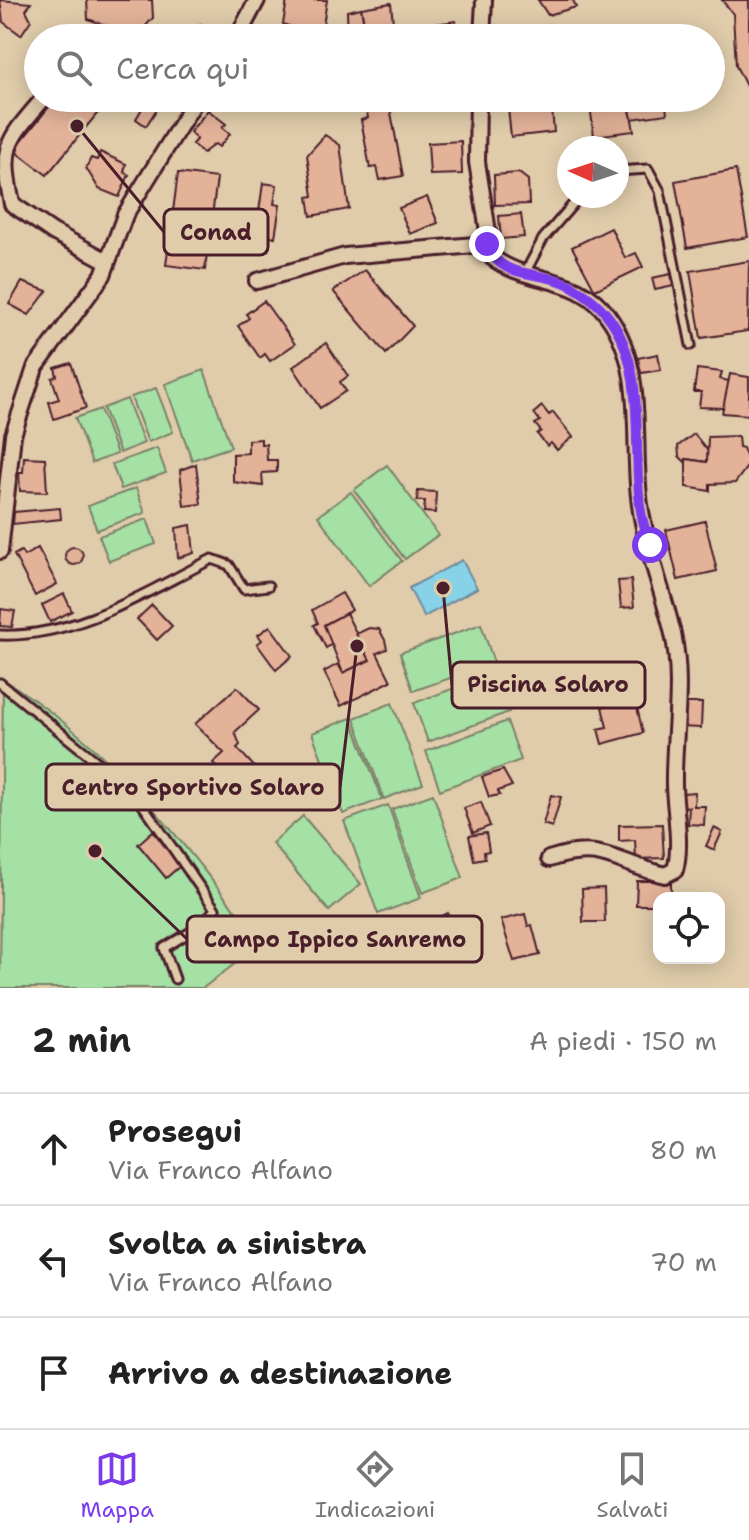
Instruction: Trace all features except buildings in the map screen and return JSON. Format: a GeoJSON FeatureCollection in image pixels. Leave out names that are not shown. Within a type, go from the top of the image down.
{"type":"FeatureCollection","features":[{"type":"Feature","properties":{"kind":"street"},"geometry":{"type":"LineString","coordinates":[[244,24],[257,0]]}},
{"type":"Feature","properties":{"kind":"street"},"geometry":{"type":"LineString","coordinates":[[483,24],[484,0]]}},
{"type":"Feature","properties":{"kind":"street"},"geometry":{"type":"LineString","coordinates":[[32,112],[13,133],[4,164],[12,204],[53,232],[107,261]]}},
{"type":"Feature","properties":{"kind":"street"},"geometry":{"type":"LineString","coordinates":[[0,551],[13,435],[35,368],[103,275],[125,215],[188,112]]}},
{"type":"Feature","properties":{"kind":"street"},"geometry":{"type":"LineString","coordinates":[[478,112],[477,162],[487,244],[492,257],[505,268],[567,283],[606,313],[626,344],[635,406],[640,505],[674,635],[677,691],[674,757],[679,855],[675,870],[665,875],[640,869],[598,850],[575,850],[549,859]]}},
{"type":"Feature","properties":{"kind":"street"},"geometry":{"type":"LineString","coordinates":[[257,281],[345,256],[487,244]]}},
{"type":"Feature","properties":{"kind":"lane"},"geometry":{"type":"LineString","coordinates":[[629,170],[648,169],[660,191],[691,345]]}},
{"type":"Feature","properties":{"kind":"lane"},"geometry":{"type":"LineString","coordinates":[[525,273],[543,239],[570,208]]}},
{"type":"Feature","properties":{"kind":"lane"},"geometry":{"type":"LineString","coordinates":[[0,635],[29,636],[65,627],[212,559],[229,565],[244,589],[268,586]]}},
{"type":"Feature","properties":{"kind":"lane"},"geometry":{"type":"LineString","coordinates":[[0,683],[133,791],[215,909],[202,925],[164,948],[175,979]]}},
{"type":"Feature","properties":{"kind":"green space"},"geometry":{"type":"Polygon","coordinates":[[[204,370],[231,447],[192,460],[165,384],[204,370]]]}},
{"type":"Feature","properties":{"kind":"green space"},"geometry":{"type":"Polygon","coordinates":[[[156,388],[173,432],[148,442],[131,397],[156,388]]]}},
{"type":"Feature","properties":{"kind":"green space"},"geometry":{"type":"Polygon","coordinates":[[[127,399],[144,443],[120,453],[103,408],[127,399]]]}},
{"type":"Feature","properties":{"kind":"green space"},"geometry":{"type":"Polygon","coordinates":[[[100,409],[117,454],[92,463],[75,418],[100,409]]]}},
{"type":"Feature","properties":{"kind":"green space"},"geometry":{"type":"Polygon","coordinates":[[[157,448],[166,473],[121,489],[112,464],[157,448]]]}},
{"type":"Feature","properties":{"kind":"green space"},"geometry":{"type":"Polygon","coordinates":[[[387,465],[438,535],[405,559],[354,490],[387,465]]]}},
{"type":"Feature","properties":{"kind":"green space"},"geometry":{"type":"Polygon","coordinates":[[[136,488],[145,513],[97,530],[88,506],[136,488]]]}},
{"type":"Feature","properties":{"kind":"green space"},"geometry":{"type":"Polygon","coordinates":[[[351,492],[402,561],[369,586],[318,516],[351,492]]]}},
{"type":"Feature","properties":{"kind":"green space"},"geometry":{"type":"Polygon","coordinates":[[[147,519],[156,544],[109,561],[99,536],[147,519]]]}},
{"type":"Feature","properties":{"kind":"green space"},"geometry":{"type":"Polygon","coordinates":[[[481,624],[494,663],[413,691],[400,653],[481,624]]]}},
{"type":"Feature","properties":{"kind":"green space"},"geometry":{"type":"Polygon","coordinates":[[[495,673],[509,712],[428,742],[414,703],[495,673]]]}},
{"type":"Feature","properties":{"kind":"green space"},"geometry":{"type":"Polygon","coordinates":[[[3,679],[79,735],[143,798],[259,941],[257,947],[203,988],[0,988],[3,679]]]}},
{"type":"Feature","properties":{"kind":"green space"},"geometry":{"type":"Polygon","coordinates":[[[392,703],[423,784],[384,799],[354,718],[392,703]]]}},
{"type":"Feature","properties":{"kind":"green space"},"geometry":{"type":"Polygon","coordinates":[[[351,718],[382,799],[343,814],[312,733],[351,718]]]}},
{"type":"Feature","properties":{"kind":"green space"},"geometry":{"type":"Polygon","coordinates":[[[507,721],[521,760],[440,790],[426,751],[507,721]]]}},
{"type":"Feature","properties":{"kind":"green space"},"geometry":{"type":"Polygon","coordinates":[[[433,794],[463,878],[422,893],[392,809],[433,794]]]}},
{"type":"Feature","properties":{"kind":"green space"},"geometry":{"type":"Polygon","coordinates":[[[388,805],[421,898],[378,914],[344,821],[388,805]]]}},
{"type":"Feature","properties":{"kind":"green space"},"geometry":{"type":"Polygon","coordinates":[[[303,816],[361,884],[329,911],[272,843],[303,816]]]}},
{"type":"Feature","properties":{"kind":"water"},"geometry":{"type":"Polygon","coordinates":[[[462,560],[477,588],[424,617],[409,588],[462,560]]]}},
{"type":"Feature","properties":{"kind":"place","name":"Conad"},"geometry":{"type":"Point","coordinates":[77,126]}},
{"type":"Feature","properties":{"kind":"place","name":"Piscina Solaro"},"geometry":{"type":"Point","coordinates":[443,588]}},
{"type":"Feature","properties":{"kind":"place","name":"Centro Sportivo Solaro"},"geometry":{"type":"Point","coordinates":[357,646]}},
{"type":"Feature","properties":{"kind":"place","name":"Campo Ippico Sanremo"},"geometry":{"type":"Point","coordinates":[95,851]}},
{"type":"Feature","properties":{"kind":"route"},"geometry":{"type":"LineString","coordinates":[[487,244],[492,257],[505,268],[567,283],[606,313],[626,344],[635,406],[640,505],[650,545]]}}]}
